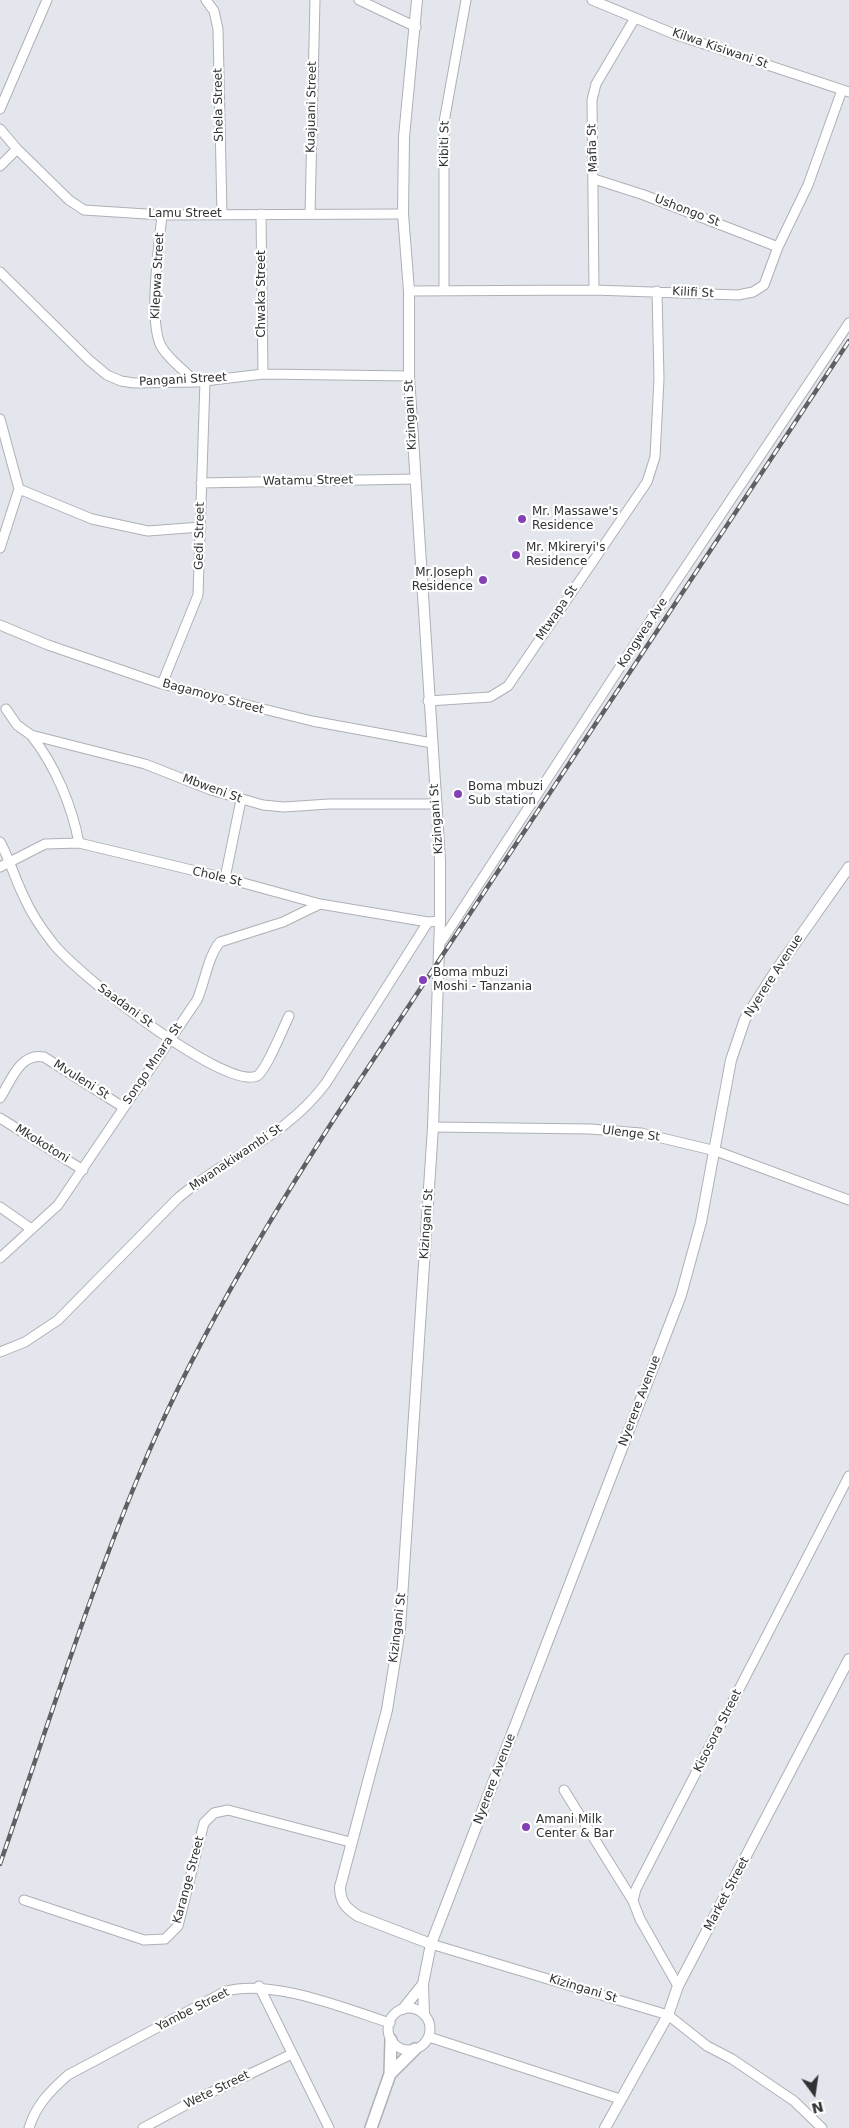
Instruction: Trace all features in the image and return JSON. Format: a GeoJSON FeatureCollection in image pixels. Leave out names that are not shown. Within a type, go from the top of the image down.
{"type":"FeatureCollection","features":[{"type":"Feature","properties":{"kind":"main road"},"geometry":{"type":"LineString","coordinates":[[371,2128],[390,2074],[391,2040]]}},
{"type":"Feature","properties":{"kind":"main road"},"geometry":{"type":"LineString","coordinates":[[390,2074],[415,2049]]}},
{"type":"Feature","properties":{"kind":"street"},"geometry":{"type":"LineString","coordinates":[[0,109],[46,0]]}},
{"type":"Feature","properties":{"kind":"street","name":"Shela Street"},"geometry":{"type":"LineString","coordinates":[[206,0],[214,11],[218,29],[222,214]]}},
{"type":"Feature","properties":{"kind":"street","name":"Kuajuani Street"},"geometry":{"type":"LineString","coordinates":[[310,214],[315,0]]}},
{"type":"Feature","properties":{"kind":"street"},"geometry":{"type":"LineString","coordinates":[[359,0],[416,27]]}},
{"type":"Feature","properties":{"kind":"street","name":"Kizingani St"},"geometry":{"type":"LineString","coordinates":[[417,0],[416,27],[404,137],[403,214],[409,291],[409,376],[428,700],[440,860],[440,921],[433,1127],[400,1629],[386,1710],[350,1842],[340,1887],[343,1903],[358,1916],[431,1944],[668,2015],[707,2046],[732,2059],[794,2101],[822,2128]]}},
{"type":"Feature","properties":{"kind":"street","name":"Kibiti St"},"geometry":{"type":"LineString","coordinates":[[444,291],[444,122],[466,0]]}},
{"type":"Feature","properties":{"kind":"street","name":"Kilwa Kisiwani St"},"geometry":{"type":"LineString","coordinates":[[592,0],[674,34],[846,91]]}},
{"type":"Feature","properties":{"kind":"street","name":"Mafia St"},"geometry":{"type":"LineString","coordinates":[[594,290],[592,100],[596,84],[635,18]]}},
{"type":"Feature","properties":{"kind":"street","name":"Kilifi St"},"geometry":{"type":"LineString","coordinates":[[409,291],[594,290],[738,295],[753,292],[764,286],[778,247],[808,185],[846,91]]}},
{"type":"Feature","properties":{"kind":"street","name":"Lamu Street"},"geometry":{"type":"LineString","coordinates":[[0,129],[17,149],[69,200],[84,210],[162,215],[403,214]]}},
{"type":"Feature","properties":{"kind":"street"},"geometry":{"type":"LineString","coordinates":[[0,166],[17,149]]}},
{"type":"Feature","properties":{"kind":"street","name":"Ushongo St"},"geometry":{"type":"LineString","coordinates":[[594,179],[644,195],[778,247]]}},
{"type":"Feature","properties":{"kind":"street","name":"Chwaka Street"},"geometry":{"type":"LineString","coordinates":[[261,214],[263,374]]}},
{"type":"Feature","properties":{"kind":"street","name":"Kilepwa Street"},"geometry":{"type":"LineString","coordinates":[[162,215],[155,316],[156,334],[167,355],[200,382]]}},
{"type":"Feature","properties":{"kind":"street","name":"Pangani Street"},"geometry":{"type":"LineString","coordinates":[[0,272],[107,375],[134,383],[200,382],[263,374],[409,376]]}},
{"type":"Feature","properties":{"kind":"street","name":"Mtwapa St"},"geometry":{"type":"LineString","coordinates":[[428,700],[490,697],[508,686],[647,482],[655,457],[659,379],[657,291]]}},
{"type":"Feature","properties":{"kind":"street","name":"Kongwea Ave"},"geometry":{"type":"LineString","coordinates":[[439,945],[669,592],[849,324]]}},
{"type":"Feature","properties":{"kind":"street","name":"Gedi Street"},"geometry":{"type":"LineString","coordinates":[[162,684],[198,595],[201,528],[200,382]]}},
{"type":"Feature","properties":{"kind":"street"},"geometry":{"type":"LineString","coordinates":[[0,419],[20,489],[0,548]]}},
{"type":"Feature","properties":{"kind":"street","name":"Watamu Street"},"geometry":{"type":"LineString","coordinates":[[201,483],[415,479]]}},
{"type":"Feature","properties":{"kind":"street"},"geometry":{"type":"LineString","coordinates":[[20,489],[92,519],[148,531],[201,528]]}},
{"type":"Feature","properties":{"kind":"street","name":"Bagamoyo Street"},"geometry":{"type":"LineString","coordinates":[[0,626],[48,645],[162,684],[303,719],[432,743]]}},
{"type":"Feature","properties":{"kind":"street","name":"Mbweni St"},"geometry":{"type":"LineString","coordinates":[[6,709],[17,725],[32,736],[145,764],[241,800],[284,807],[329,804],[437,804]]}},
{"type":"Feature","properties":{"kind":"street"},"geometry":{"type":"LineString","coordinates":[[32,736],[41,747],[58,781],[76,827],[79,843]]}},
{"type":"Feature","properties":{"kind":"street"},"geometry":{"type":"LineString","coordinates":[[225,878],[241,800]]}},
{"type":"Feature","properties":{"kind":"street","name":"Saadani St"},"geometry":{"type":"LineString","coordinates":[[0,842],[10,860],[32,913],[66,958],[124,1008],[170,1038],[233,1075],[257,1076],[262,1071],[289,1016]]}},
{"type":"Feature","properties":{"kind":"street","name":"Chole St"},"geometry":{"type":"LineString","coordinates":[[0,867],[10,860],[45,844],[79,843],[225,878],[320,904],[428,922],[440,921]]}},
{"type":"Feature","properties":{"kind":"street","name":"Nyerere Avenue"},"geometry":{"type":"LineString","coordinates":[[423,1984],[431,1944],[681,1295],[701,1222],[716,1151],[731,1060],[745,1019],[775,972],[849,867]]}},
{"type":"Feature","properties":{"kind":"street","name":"Songo Mnara St"},"geometry":{"type":"LineString","coordinates":[[0,1258],[30,1228],[58,1205],[83,1170],[123,1107],[197,1000],[215,948],[220,942],[283,922],[320,904]]}},
{"type":"Feature","properties":{"kind":"street","name":"Mwanakiwambi St"},"geometry":{"type":"LineString","coordinates":[[0,1352],[25,1342],[58,1320],[178,1198],[195,1184],[254,1148],[310,1104],[326,1083],[428,922]]}},
{"type":"Feature","properties":{"kind":"street","name":"Mvuleni St"},"geometry":{"type":"LineString","coordinates":[[0,1098],[23,1061],[37,1055],[44,1057],[123,1107]]}},
{"type":"Feature","properties":{"kind":"street","name":"Mkokotoni"},"geometry":{"type":"LineString","coordinates":[[0,1118],[83,1170]]}},
{"type":"Feature","properties":{"kind":"street","name":"Ulenge St"},"geometry":{"type":"LineString","coordinates":[[433,1127],[590,1129],[641,1133],[716,1151],[849,1200]]}},
{"type":"Feature","properties":{"kind":"street"},"geometry":{"type":"LineString","coordinates":[[0,1207],[30,1228]]}},
{"type":"Feature","properties":{"kind":"street","name":"Kisosora Street"},"geometry":{"type":"LineString","coordinates":[[633,1901],[636,1889],[849,1476]]}},
{"type":"Feature","properties":{"kind":"street","name":"Market Street"},"geometry":{"type":"LineString","coordinates":[[605,2128],[668,2015],[678,1986],[849,1659]]}},
{"type":"Feature","properties":{"kind":"street"},"geometry":{"type":"LineString","coordinates":[[564,1790],[633,1901],[640,1920],[678,1986]]}},
{"type":"Feature","properties":{"kind":"street","name":"Karange Street"},"geometry":{"type":"LineString","coordinates":[[24,1900],[144,1940],[165,1939],[178,1926],[204,1823],[214,1813],[228,1810],[350,1842]]}},
{"type":"Feature","properties":{"kind":"street"},"geometry":{"type":"LineString","coordinates":[[423,1984],[424,2014],[430,2025],[429,2037],[415,2049],[406,2050],[398,2047],[391,2040],[388,2032],[390,2023],[394,2014],[403,2009],[423,1984]]}},
{"type":"Feature","properties":{"kind":"street"},"geometry":{"type":"LineString","coordinates":[[259,1986],[326,2127]]}},
{"type":"Feature","properties":{"kind":"street","name":"Yambe Street"},"geometry":{"type":"LineString","coordinates":[[29,2128],[33,2114],[48,2093],[68,2075],[226,1991],[259,1986],[339,2006],[390,2023]]}},
{"type":"Feature","properties":{"kind":"street"},"geometry":{"type":"LineString","coordinates":[[403,2009],[414,2009],[424,2014]]}},
{"type":"Feature","properties":{"kind":"street"},"geometry":{"type":"LineString","coordinates":[[429,2037],[620,2099]]}},
{"type":"Feature","properties":{"kind":"street","name":"Wete Street"},"geometry":{"type":"LineString","coordinates":[[143,2128],[292,2054]]}},
{"type":"Feature","properties":{"kind":"railway"},"geometry":{"type":"LineString","coordinates":[[0,1864],[66,1668],[101,1571],[139,1475],[181,1382],[229,1291],[281,1203],[336,1116],[849,341]]}},
{"type":"Feature","properties":{"kind":"place","name":"Mr. Massawe's Residence"},"geometry":{"type":"Point","coordinates":[522,519]}},
{"type":"Feature","properties":{"kind":"place","name":"Mr. Mkireryi's Residence"},"geometry":{"type":"Point","coordinates":[516,555]}},
{"type":"Feature","properties":{"kind":"place","name":"Mr.Joseph Residence"},"geometry":{"type":"Point","coordinates":[483,580]}},
{"type":"Feature","properties":{"kind":"place","name":"Boma mbuzi Sub station"},"geometry":{"type":"Point","coordinates":[458,794]}},
{"type":"Feature","properties":{"kind":"place","name":"Boma mbuzi Moshi - Tanzania"},"geometry":{"type":"Point","coordinates":[423,980]}},
{"type":"Feature","properties":{"kind":"place","name":"Amani Milk Center & Bar"},"geometry":{"type":"Point","coordinates":[526,1827]}}]}
